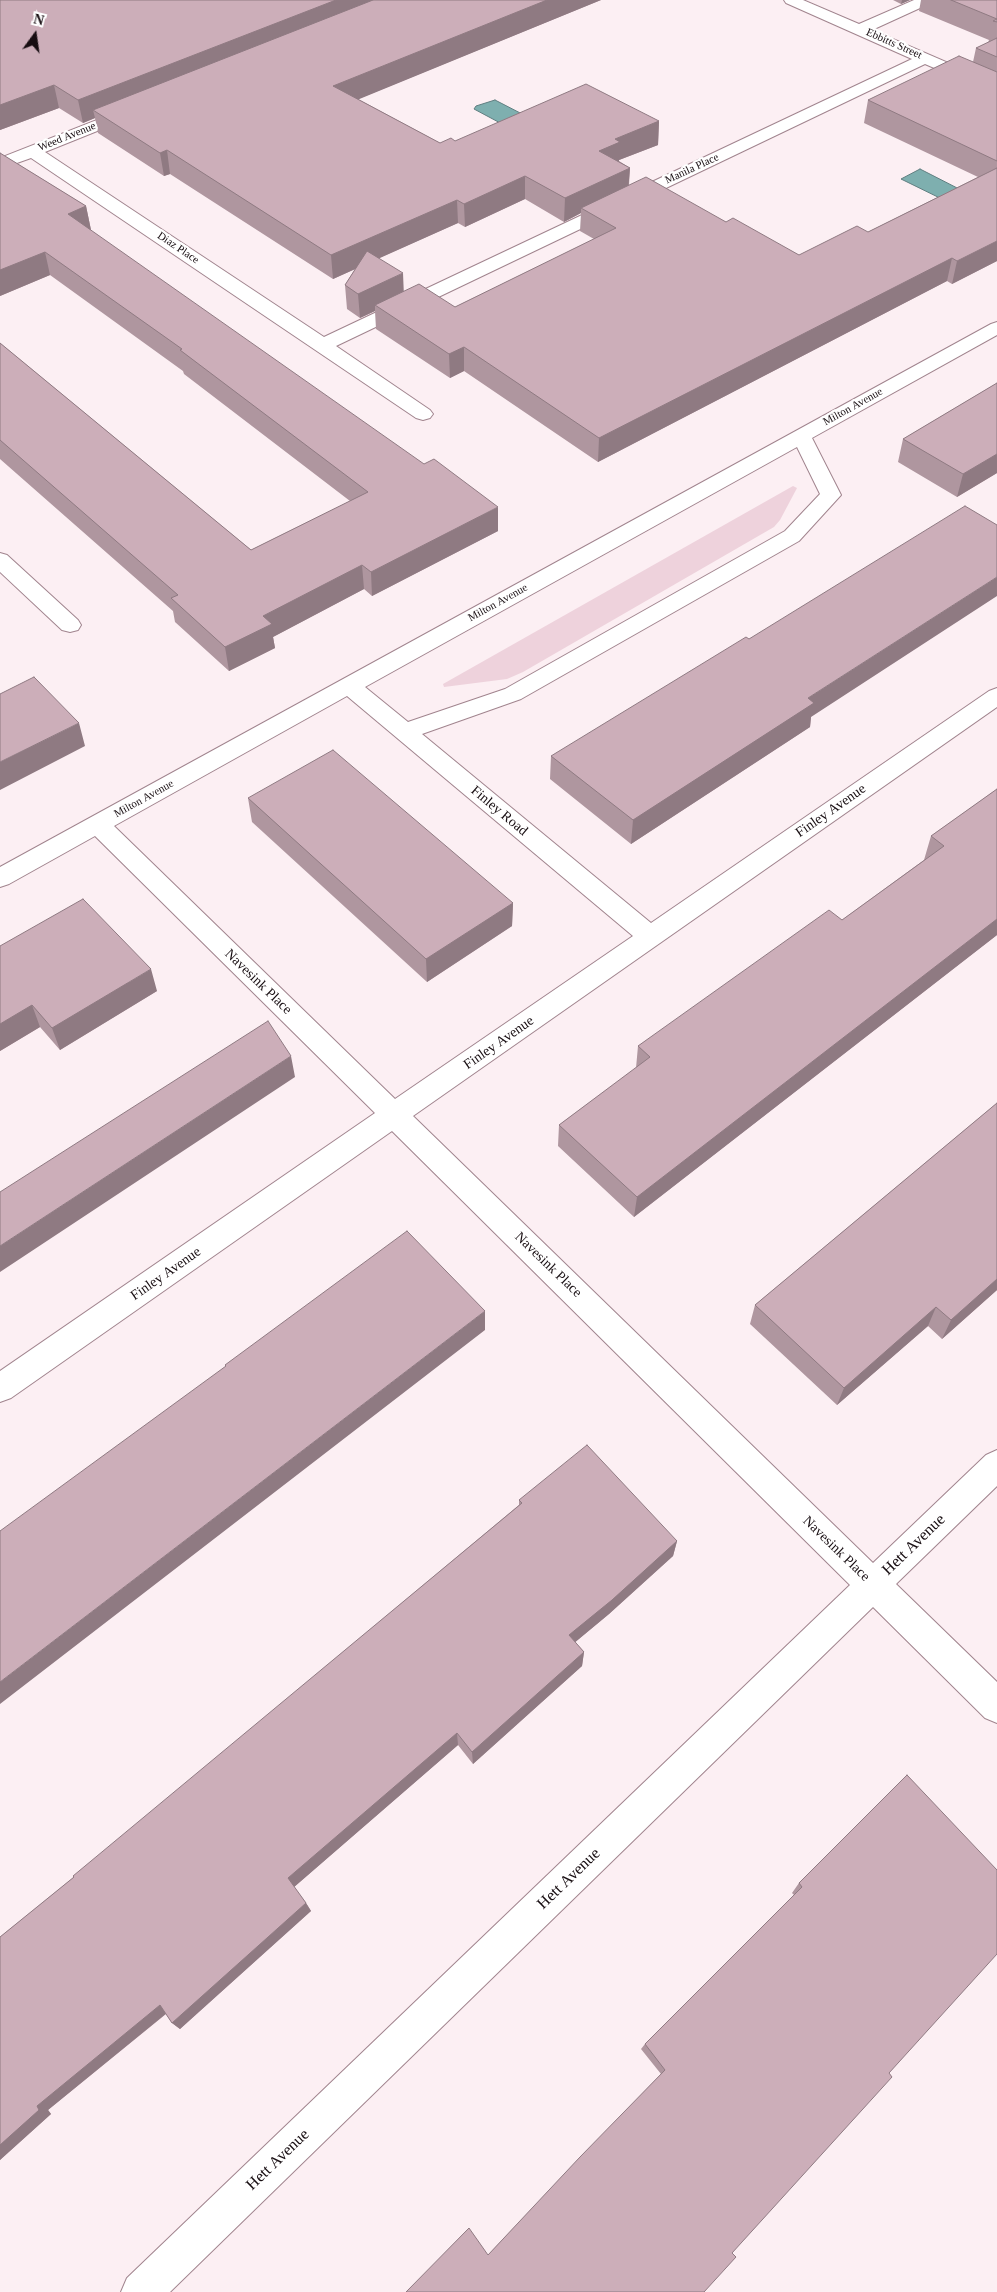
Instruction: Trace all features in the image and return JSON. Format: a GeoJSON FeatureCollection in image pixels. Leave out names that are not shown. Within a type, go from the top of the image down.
{"type":"FeatureCollection","features":[{"type":"Feature","properties":{"kind":"street","name":"Ebbitts Street"},"geometry":{"type":"LineString","coordinates":[[791,0],[997,90]]}},
{"type":"Feature","properties":{"kind":"street"},"geometry":{"type":"LineString","coordinates":[[861,30],[926,0]]}},
{"type":"Feature","properties":{"kind":"street","name":"Manila Place"},"geometry":{"type":"LineString","coordinates":[[323,345],[926,58]]}},
{"type":"Feature","properties":{"kind":"street","name":"Weed Avenue"},"geometry":{"type":"LineString","coordinates":[[0,164],[144,107]]}},
{"type":"Feature","properties":{"kind":"street","name":"Diaz Place"},"geometry":{"type":"LineString","coordinates":[[32,151],[423,414]]}},
{"type":"Feature","properties":{"kind":"street","name":"Milton Avenue"},"geometry":{"type":"LineString","coordinates":[[0,878],[997,328]]}},
{"type":"Feature","properties":{"kind":"street"},"geometry":{"type":"LineString","coordinates":[[404,732],[513,694],[792,536],[832,495],[801,436]]}},
{"type":"Feature","properties":{"kind":"street"},"geometry":{"type":"LineString","coordinates":[[0,560],[70,625]]}},
{"type":"Feature","properties":{"kind":"street","name":"Finley Road"},"geometry":{"type":"LineString","coordinates":[[348,686],[651,937]]}},
{"type":"Feature","properties":{"kind":"street","name":"Finley Avenue"},"geometry":{"type":"LineString","coordinates":[[0,1388],[395,1116],[997,696]]}},
{"type":"Feature","properties":{"kind":"street","name":"Navesink Place"},"geometry":{"type":"LineString","coordinates":[[98,824],[997,1706]]}},
{"type":"Feature","properties":{"kind":"street","name":"Hett Avenue"},"geometry":{"type":"LineString","coordinates":[[141,2292],[997,1465]]}},
{"type":"Feature","properties":{"kind":"shaded area"},"geometry":{"type":"Polygon","coordinates":[[[793,486],[797,488],[780,520],[774,527],[523,672],[507,679],[444,687],[443,684],[793,486]]]}},
{"type":"Feature","properties":{"kind":"water"},"geometry":{"type":"Polygon","coordinates":[[[495,100],[526,116],[504,125],[474,109],[476,106],[495,100]]]}},
{"type":"Feature","properties":{"kind":"water"},"geometry":{"type":"Polygon","coordinates":[[[920,169],[965,192],[946,201],[901,179],[920,169]]]}},
{"type":"Feature","properties":{"kind":"building"},"geometry":{"type":"Polygon","coordinates":[[[0,0],[336,0],[78,100],[54,85],[0,105],[0,0]]]}},
{"type":"Feature","properties":{"kind":"building"},"geometry":{"type":"Polygon","coordinates":[[[373,0],[547,0],[333,86],[440,143],[451,138],[455,141],[586,84],[659,121],[615,139],[620,142],[599,151],[630,168],[565,198],[525,176],[464,204],[457,200],[331,255],[167,150],[160,153],[93,110],[373,0]]]}},
{"type":"Feature","properties":{"kind":"building"},"geometry":{"type":"Polygon","coordinates":[[[951,0],[997,0],[997,19],[951,0]]]}},
{"type":"Feature","properties":{"kind":"building"},"geometry":{"type":"Polygon","coordinates":[[[997,38],[997,57],[976,48],[997,38]]]}},
{"type":"Feature","properties":{"kind":"building"},"geometry":{"type":"Polygon","coordinates":[[[959,56],[997,72],[997,161],[868,100],[959,56]]]}},
{"type":"Feature","properties":{"kind":"building"},"geometry":{"type":"Polygon","coordinates":[[[0,153],[86,206],[68,214],[424,464],[434,459],[498,507],[371,572],[362,565],[263,616],[272,624],[225,647],[171,598],[178,595],[0,440],[0,343],[251,550],[368,492],[180,350],[182,349],[45,252],[0,270],[0,153]]]}},
{"type":"Feature","properties":{"kind":"building"},"geometry":{"type":"Polygon","coordinates":[[[997,168],[997,241],[957,261],[952,258],[599,438],[464,347],[449,354],[375,305],[419,284],[455,307],[616,228],[581,208],[646,177],[726,222],[733,218],[799,255],[857,226],[868,232],[997,168]]]}},
{"type":"Feature","properties":{"kind":"building"},"geometry":{"type":"Polygon","coordinates":[[[367,251],[403,273],[358,294],[345,285],[367,251]]]}},
{"type":"Feature","properties":{"kind":"building"},"geometry":{"type":"Polygon","coordinates":[[[997,383],[997,454],[963,474],[903,439],[997,383]]]}},
{"type":"Feature","properties":{"kind":"building"},"geometry":{"type":"Polygon","coordinates":[[[965,506],[997,525],[997,577],[808,698],[814,703],[633,820],[551,756],[746,637],[749,639],[965,506]]]}},
{"type":"Feature","properties":{"kind":"building"},"geometry":{"type":"Polygon","coordinates":[[[34,677],[79,723],[0,762],[0,694],[34,677]]]}},
{"type":"Feature","properties":{"kind":"building"},"geometry":{"type":"Polygon","coordinates":[[[333,750],[513,903],[426,959],[248,798],[333,750]]]}},
{"type":"Feature","properties":{"kind":"building"},"geometry":{"type":"Polygon","coordinates":[[[997,789],[997,919],[637,1197],[559,1125],[650,1057],[638,1046],[829,910],[842,920],[944,846],[931,836],[997,789]]]}},
{"type":"Feature","properties":{"kind":"building"},"geometry":{"type":"Polygon","coordinates":[[[83,899],[151,969],[52,1028],[32,1005],[0,1024],[0,946],[83,899]]]}},
{"type":"Feature","properties":{"kind":"building"},"geometry":{"type":"Polygon","coordinates":[[[268,1021],[291,1056],[0,1246],[0,1192],[268,1021]]]}},
{"type":"Feature","properties":{"kind":"building"},"geometry":{"type":"Polygon","coordinates":[[[997,1103],[997,1279],[951,1320],[936,1307],[844,1388],[755,1305],[997,1103]]]}},
{"type":"Feature","properties":{"kind":"building"},"geometry":{"type":"Polygon","coordinates":[[[407,1231],[485,1311],[0,1682],[0,1531],[407,1231]]]}},
{"type":"Feature","properties":{"kind":"building"},"geometry":{"type":"Polygon","coordinates":[[[587,1445],[677,1541],[612,1600],[569,1635],[584,1652],[472,1752],[457,1733],[288,1878],[306,1903],[172,2023],[160,2005],[37,2106],[39,2110],[0,2145],[0,1937],[522,1503],[519,1500],[587,1445]]]}},
{"type":"Feature","properties":{"kind":"building"},"geometry":{"type":"Polygon","coordinates":[[[907,1775],[997,1870],[997,1954],[889,2073],[892,2077],[732,2253],[736,2257],[704,2292],[406,2292],[469,2228],[488,2255],[665,2070],[645,2044],[802,1887],[799,1883],[907,1775]]]}}]}
